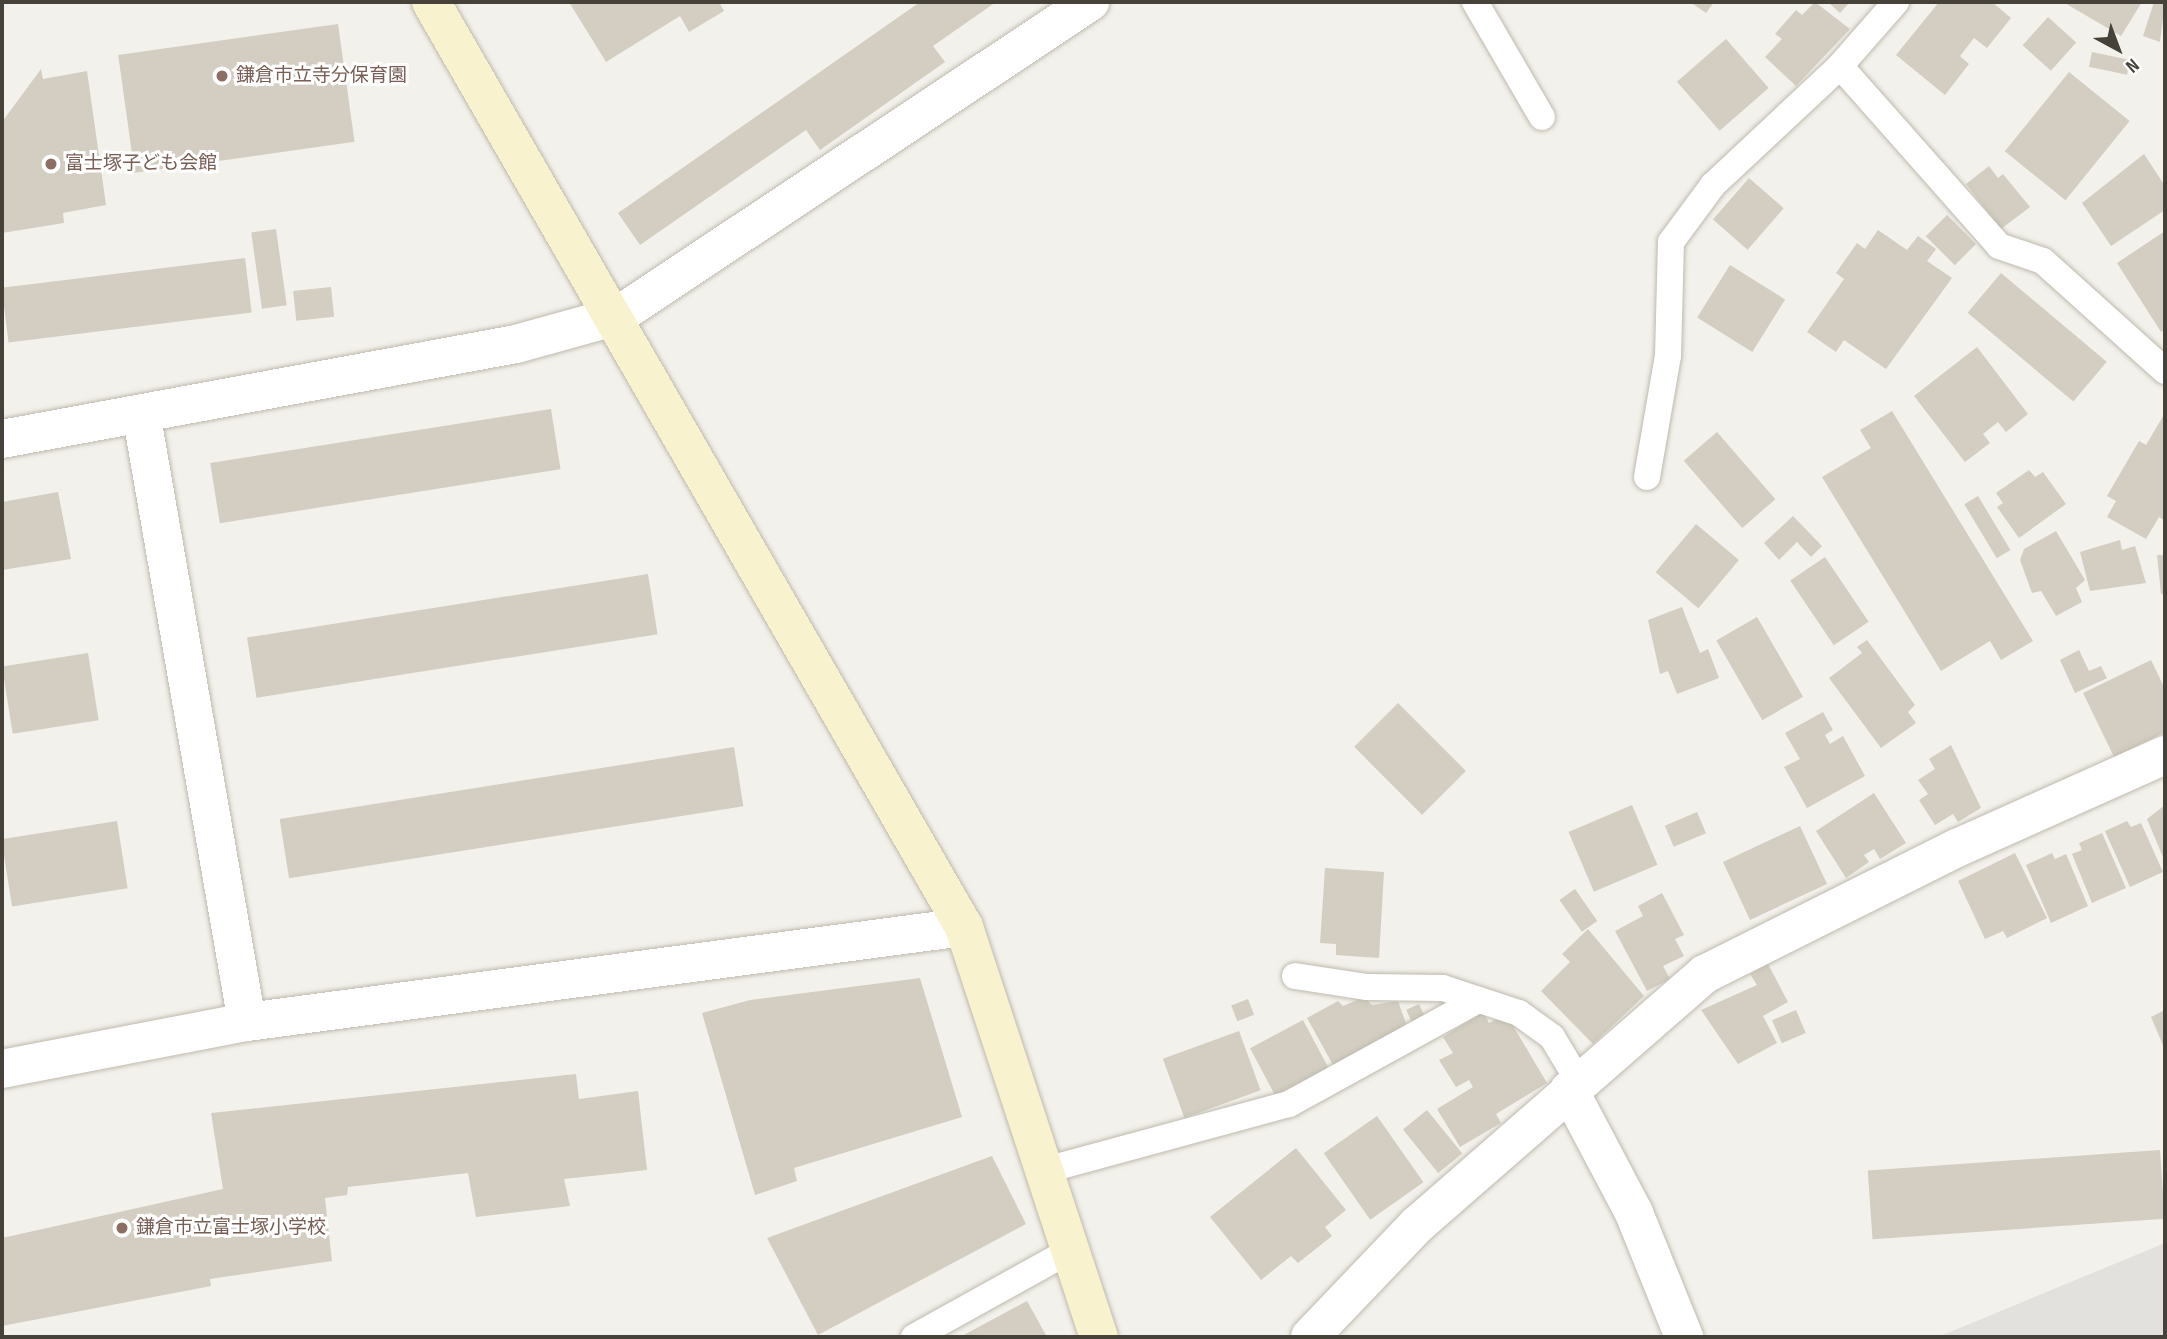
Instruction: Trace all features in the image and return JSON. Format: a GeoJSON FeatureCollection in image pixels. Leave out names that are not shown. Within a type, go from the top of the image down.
{"type":"FeatureCollection","features":[{"type":"Feature","properties":{"kind":"street"},"geometry":{"type":"LineString","coordinates":[[431,2],[617,316],[964,927],[1099,1337]]}},
{"type":"Feature","properties":{"kind":"street"},"geometry":{"type":"LineString","coordinates":[[2,439],[142,418],[516,344],[617,316],[1090,2]]}},
{"type":"Feature","properties":{"kind":"street"},"geometry":{"type":"LineString","coordinates":[[142,418],[247,1022]]}},
{"type":"Feature","properties":{"kind":"street"},"geometry":{"type":"LineString","coordinates":[[1310,1337],[1380,1260],[1574,1085],[1705,974],[1957,848],[2165,755]]}},
{"type":"Feature","properties":{"kind":"street"},"geometry":{"type":"LineString","coordinates":[[2,1069],[247,1022],[964,927]]}},
{"type":"Feature","properties":{"kind":"street"},"geometry":{"type":"LineString","coordinates":[[1574,1085],[1634,1213],[1684,1337]]}},
{"type":"Feature","properties":{"kind":"lane"},"geometry":{"type":"LineString","coordinates":[[1475,2],[1542,117]]}},
{"type":"Feature","properties":{"kind":"lane"},"geometry":{"type":"LineString","coordinates":[[1647,477],[1668,356],[1671,242],[1713,185],[1840,66],[1896,2]]}},
{"type":"Feature","properties":{"kind":"lane"},"geometry":{"type":"LineString","coordinates":[[1840,66],[1999,246],[2043,261],[2165,371]]}},
{"type":"Feature","properties":{"kind":"lane"},"geometry":{"type":"LineString","coordinates":[[1295,976],[1367,987],[1443,988],[1519,1013],[1552,1037],[1574,1085]]}},
{"type":"Feature","properties":{"kind":"lane"},"geometry":{"type":"LineString","coordinates":[[1046,1170],[1289,1104],[1478,1000]]}},
{"type":"Feature","properties":{"kind":"lane"},"geometry":{"type":"LineString","coordinates":[[914,1337],[1069,1251]]}},
{"type":"Feature","properties":{"kind":"shaded area"},"geometry":{"type":"Polygon","coordinates":[[[2165,1243],[2165,1337],[1938,1337],[2165,1243]]]}},
{"type":"Feature","properties":{"kind":"building"},"geometry":{"type":"Polygon","coordinates":[[[569,2],[719,2],[724,11],[689,32],[680,16],[606,62],[569,2]]]}},
{"type":"Feature","properties":{"kind":"building"},"geometry":{"type":"Polygon","coordinates":[[[920,2],[996,2],[933,46],[945,62],[820,150],[806,130],[640,245],[618,213],[920,2]]]}},
{"type":"Feature","properties":{"kind":"building"},"geometry":{"type":"Polygon","coordinates":[[[1690,2],[1714,2],[1706,13],[1690,2]]]}},
{"type":"Feature","properties":{"kind":"building"},"geometry":{"type":"Polygon","coordinates":[[[1815,2],[1850,29],[1796,86],[1765,57],[1782,39],[1775,34],[1796,10],[1802,15],[1815,2]]]}},
{"type":"Feature","properties":{"kind":"building"},"geometry":{"type":"Polygon","coordinates":[[[1828,2],[1850,2],[1840,13],[1828,2]]]}},
{"type":"Feature","properties":{"kind":"building"},"geometry":{"type":"Polygon","coordinates":[[[1939,2],[1992,2],[2011,18],[1987,48],[1974,38],[1960,56],[1969,64],[1945,95],[1896,55],[1939,2]]]}},
{"type":"Feature","properties":{"kind":"building"},"geometry":{"type":"Polygon","coordinates":[[[2063,2],[2142,2],[2121,36],[2063,2]]]}},
{"type":"Feature","properties":{"kind":"building"},"geometry":{"type":"Polygon","coordinates":[[[2154,2],[2165,2],[2160,42],[2143,36],[2154,2]]]}},
{"type":"Feature","properties":{"kind":"building"},"geometry":{"type":"Polygon","coordinates":[[[2048,17],[2076,42],[2051,71],[2023,45],[2048,17]]]}},
{"type":"Feature","properties":{"kind":"building"},"geometry":{"type":"Polygon","coordinates":[[[338,24],[355,142],[135,173],[118,55],[338,24]]]}},
{"type":"Feature","properties":{"kind":"building"},"geometry":{"type":"Polygon","coordinates":[[[1726,39],[1769,88],[1720,131],[1677,82],[1726,39]]]}},
{"type":"Feature","properties":{"kind":"building"},"geometry":{"type":"Polygon","coordinates":[[[2092,52],[2130,60],[2127,75],[2089,67],[2092,52]]]}},
{"type":"Feature","properties":{"kind":"building","name":"富士塚子ども会館"},"geometry":{"type":"Polygon","coordinates":[[[41,69],[43,79],[87,71],[106,205],[63,213],[64,223],[2,233],[2,122],[41,69]]]}},
{"type":"Feature","properties":{"kind":"building"},"geometry":{"type":"Polygon","coordinates":[[[2069,72],[2130,121],[2065,200],[2005,151],[2069,72]]]}},
{"type":"Feature","properties":{"kind":"building"},"geometry":{"type":"Polygon","coordinates":[[[2144,154],[2165,186],[2165,210],[2111,246],[2082,203],[2144,154]]]}},
{"type":"Feature","properties":{"kind":"building"},"geometry":{"type":"Polygon","coordinates":[[[1989,166],[1998,178],[2003,174],[2030,207],[2001,229],[1966,184],[1989,166]]]}},
{"type":"Feature","properties":{"kind":"building"},"geometry":{"type":"Polygon","coordinates":[[[1749,178],[1784,208],[1748,250],[1713,220],[1749,178]]]}},
{"type":"Feature","properties":{"kind":"building"},"geometry":{"type":"Polygon","coordinates":[[[1947,215],[1976,244],[1955,265],[1926,236],[1947,215]]]}},
{"type":"Feature","properties":{"kind":"building"},"geometry":{"type":"Polygon","coordinates":[[[276,229],[287,305],[262,309],[251,232],[276,229]]]}},
{"type":"Feature","properties":{"kind":"building"},"geometry":{"type":"Polygon","coordinates":[[[1878,230],[1907,250],[1918,236],[1936,249],[1927,261],[1952,278],[1886,369],[1844,340],[1836,352],[1807,332],[1844,279],[1836,273],[1857,243],[1865,249],[1878,230]]]}},
{"type":"Feature","properties":{"kind":"building"},"geometry":{"type":"Polygon","coordinates":[[[2165,231],[2165,329],[2161,332],[2117,263],[2165,231]]]}},
{"type":"Feature","properties":{"kind":"building"},"geometry":{"type":"Polygon","coordinates":[[[245,258],[252,313],[9,342],[2,288],[245,258]]]}},
{"type":"Feature","properties":{"kind":"building"},"geometry":{"type":"Polygon","coordinates":[[[1730,265],[1785,299],[1752,352],[1697,318],[1730,265]]]}},
{"type":"Feature","properties":{"kind":"building"},"geometry":{"type":"Polygon","coordinates":[[[2001,273],[2107,362],[2073,402],[1968,313],[2001,273]]]}},
{"type":"Feature","properties":{"kind":"building"},"geometry":{"type":"Polygon","coordinates":[[[331,287],[334,317],[296,321],[293,291],[331,287]]]}},
{"type":"Feature","properties":{"kind":"building"},"geometry":{"type":"Polygon","coordinates":[[[1977,347],[2028,414],[2006,432],[1998,422],[1983,434],[1990,443],[1965,462],[1914,396],[1977,347]]]}},
{"type":"Feature","properties":{"kind":"building"},"geometry":{"type":"Polygon","coordinates":[[[551,409],[561,469],[220,523],[210,463],[551,409]]]}},
{"type":"Feature","properties":{"kind":"building"},"geometry":{"type":"Polygon","coordinates":[[[1892,411],[2033,641],[2001,660],[1990,641],[1941,671],[1822,477],[1871,448],[1860,430],[1892,411]]]}},
{"type":"Feature","properties":{"kind":"building"},"geometry":{"type":"Polygon","coordinates":[[[2165,413],[2165,521],[2159,517],[2146,539],[2107,517],[2116,501],[2107,496],[2139,441],[2146,445],[2165,413]]]}},
{"type":"Feature","properties":{"kind":"building"},"geometry":{"type":"Polygon","coordinates":[[[1717,432],[1775,499],[1742,528],[1684,461],[1717,432]]]}},
{"type":"Feature","properties":{"kind":"building"},"geometry":{"type":"Polygon","coordinates":[[[2029,470],[2035,477],[2043,472],[2066,504],[2019,538],[1997,507],[2003,503],[1996,493],[2029,470]]]}},
{"type":"Feature","properties":{"kind":"building"},"geometry":{"type":"Polygon","coordinates":[[[58,492],[71,559],[2,570],[2,502],[58,492]]]}},
{"type":"Feature","properties":{"kind":"building"},"geometry":{"type":"Polygon","coordinates":[[[1978,496],[2010,550],[1997,558],[1964,504],[1978,496]]]}},
{"type":"Feature","properties":{"kind":"building"},"geometry":{"type":"Polygon","coordinates":[[[1793,516],[1822,546],[1811,557],[1797,542],[1779,560],[1764,543],[1793,516]]]}},
{"type":"Feature","properties":{"kind":"building"},"geometry":{"type":"Polygon","coordinates":[[[1696,524],[1739,560],[1698,608],[1656,572],[1696,524]]]}},
{"type":"Feature","properties":{"kind":"building"},"geometry":{"type":"Polygon","coordinates":[[[2056,531],[2085,580],[2076,588],[2082,602],[2056,616],[2041,591],[2032,593],[2020,560],[2024,549],[2056,531]]]}},
{"type":"Feature","properties":{"kind":"building"},"geometry":{"type":"Polygon","coordinates":[[[2120,540],[2122,550],[2135,546],[2146,583],[2090,591],[2080,552],[2120,540]]]}},
{"type":"Feature","properties":{"kind":"building"},"geometry":{"type":"Polygon","coordinates":[[[2157,555],[2165,555],[2165,593],[2161,594],[2157,555]]]}},
{"type":"Feature","properties":{"kind":"building"},"geometry":{"type":"Polygon","coordinates":[[[1825,557],[1869,622],[1834,645],[1790,580],[1825,557]]]}},
{"type":"Feature","properties":{"kind":"building"},"geometry":{"type":"Polygon","coordinates":[[[648,574],[658,634],[257,698],[247,638],[648,574]]]}},
{"type":"Feature","properties":{"kind":"building"},"geometry":{"type":"Polygon","coordinates":[[[1682,607],[1700,653],[1708,649],[1719,678],[1677,694],[1668,671],[1660,674],[1648,620],[1682,607]]]}},
{"type":"Feature","properties":{"kind":"building"},"geometry":{"type":"Polygon","coordinates":[[[1757,617],[1803,697],[1762,720],[1716,640],[1757,617]]]}},
{"type":"Feature","properties":{"kind":"building"},"geometry":{"type":"Polygon","coordinates":[[[1867,640],[1915,705],[1908,712],[1916,723],[1881,748],[1829,678],[1862,653],[1857,647],[1867,640]]]}},
{"type":"Feature","properties":{"kind":"building"},"geometry":{"type":"Polygon","coordinates":[[[2079,650],[2089,671],[2101,666],[2107,678],[2075,693],[2060,660],[2079,650]]]}},
{"type":"Feature","properties":{"kind":"building"},"geometry":{"type":"Polygon","coordinates":[[[88,653],[99,720],[13,734],[2,667],[88,653]]]}},
{"type":"Feature","properties":{"kind":"building"},"geometry":{"type":"Polygon","coordinates":[[[2151,660],[2165,689],[2165,732],[2114,757],[2083,693],[2151,660]]]}},
{"type":"Feature","properties":{"kind":"building"},"geometry":{"type":"Polygon","coordinates":[[[1398,703],[1466,771],[1422,815],[1354,747],[1398,703]]]}},
{"type":"Feature","properties":{"kind":"building"},"geometry":{"type":"Polygon","coordinates":[[[1823,712],[1833,730],[1825,735],[1830,744],[1843,736],[1865,776],[1807,808],[1784,767],[1800,759],[1785,733],[1823,712]]]}},
{"type":"Feature","properties":{"kind":"building"},"geometry":{"type":"Polygon","coordinates":[[[1951,745],[1981,808],[1958,822],[1953,814],[1935,825],[1919,800],[1928,794],[1918,780],[1935,769],[1929,759],[1951,745]]]}},
{"type":"Feature","properties":{"kind":"building"},"geometry":{"type":"Polygon","coordinates":[[[734,747],[743,806],[289,878],[280,819],[734,747]]]}},
{"type":"Feature","properties":{"kind":"building"},"geometry":{"type":"Polygon","coordinates":[[[1874,793],[1906,843],[1880,859],[1874,849],[1864,855],[1869,862],[1846,878],[1816,831],[1874,793]]]}},
{"type":"Feature","properties":{"kind":"building"},"geometry":{"type":"Polygon","coordinates":[[[1632,805],[1657,865],[1594,892],[1568,832],[1632,805]]]}},
{"type":"Feature","properties":{"kind":"building"},"geometry":{"type":"Polygon","coordinates":[[[2165,805],[2165,862],[2147,819],[2165,805]]]}},
{"type":"Feature","properties":{"kind":"building"},"geometry":{"type":"Polygon","coordinates":[[[1697,812],[1706,833],[1674,847],[1665,826],[1697,812]]]}},
{"type":"Feature","properties":{"kind":"building"},"geometry":{"type":"Polygon","coordinates":[[[117,821],[128,888],[12,906],[2,839],[117,821]]]}},
{"type":"Feature","properties":{"kind":"building"},"geometry":{"type":"Polygon","coordinates":[[[2127,821],[2131,827],[2141,823],[2163,872],[2130,887],[2105,831],[2127,821]]]}},
{"type":"Feature","properties":{"kind":"building"},"geometry":{"type":"Polygon","coordinates":[[[1800,826],[1827,884],[1750,920],[1723,862],[1800,826]]]}},
{"type":"Feature","properties":{"kind":"building"},"geometry":{"type":"Polygon","coordinates":[[[2102,833],[2126,888],[2092,903],[2072,854],[2082,850],[2079,843],[2102,833]]]}},
{"type":"Feature","properties":{"kind":"building"},"geometry":{"type":"Polygon","coordinates":[[[2015,853],[2047,918],[2007,938],[2003,931],[1985,939],[1958,881],[2015,853]]]}},
{"type":"Feature","properties":{"kind":"building"},"geometry":{"type":"Polygon","coordinates":[[[2052,853],[2055,859],[2066,854],[2088,906],[2051,923],[2026,865],[2052,853]]]}},
{"type":"Feature","properties":{"kind":"building"},"geometry":{"type":"Polygon","coordinates":[[[1325,868],[1384,872],[1379,958],[1336,955],[1336,944],[1320,943],[1325,868]]]}},
{"type":"Feature","properties":{"kind":"building"},"geometry":{"type":"Polygon","coordinates":[[[1575,889],[1597,921],[1582,932],[1559,900],[1575,889]]]}},
{"type":"Feature","properties":{"kind":"building"},"geometry":{"type":"Polygon","coordinates":[[[1662,893],[1684,935],[1675,939],[1684,956],[1663,966],[1670,979],[1647,991],[1615,931],[1643,916],[1638,906],[1662,893]]]}},
{"type":"Feature","properties":{"kind":"building"},"geometry":{"type":"Polygon","coordinates":[[[1588,929],[1644,996],[1593,1044],[1541,991],[1570,962],[1562,954],[1588,929]]]}},
{"type":"Feature","properties":{"kind":"building"},"geometry":{"type":"Polygon","coordinates":[[[1768,964],[1788,1002],[1763,1016],[1777,1043],[1738,1064],[1701,1010],[1757,985],[1750,974],[1768,964]]]}},
{"type":"Feature","properties":{"kind":"building"},"geometry":{"type":"Polygon","coordinates":[[[920,978],[962,1117],[794,1168],[797,1181],[755,1195],[702,1013],[750,1000],[920,978]]]}},
{"type":"Feature","properties":{"kind":"building"},"geometry":{"type":"Polygon","coordinates":[[[1364,997],[1372,1005],[1398,1001],[1408,1029],[1333,1065],[1307,1018],[1338,1001],[1343,1006],[1364,997]]]}},
{"type":"Feature","properties":{"kind":"building"},"geometry":{"type":"Polygon","coordinates":[[[1248,999],[1254,1015],[1237,1021],[1231,1005],[1248,999]]]}},
{"type":"Feature","properties":{"kind":"building"},"geometry":{"type":"Polygon","coordinates":[[[1419,1004],[1427,1022],[1414,1028],[1406,1010],[1419,1004]]]}},
{"type":"Feature","properties":{"kind":"building"},"geometry":{"type":"Polygon","coordinates":[[[1796,1010],[1806,1033],[1782,1043],[1772,1020],[1796,1010]]]}},
{"type":"Feature","properties":{"kind":"building"},"geometry":{"type":"Polygon","coordinates":[[[2165,1010],[2165,1050],[2151,1017],[2165,1010]]]}},
{"type":"Feature","properties":{"kind":"building"},"geometry":{"type":"Polygon","coordinates":[[[1483,1012],[1489,1023],[1506,1014],[1547,1083],[1496,1114],[1501,1123],[1460,1147],[1437,1109],[1473,1087],[1469,1080],[1456,1087],[1439,1060],[1453,1053],[1443,1037],[1483,1012]]]}},
{"type":"Feature","properties":{"kind":"building"},"geometry":{"type":"Polygon","coordinates":[[[1303,1020],[1328,1068],[1275,1096],[1250,1048],[1303,1020]]]}},
{"type":"Feature","properties":{"kind":"building"},"geometry":{"type":"Polygon","coordinates":[[[1239,1031],[1261,1090],[1184,1118],[1163,1059],[1239,1031]]]}},
{"type":"Feature","properties":{"kind":"building"},"geometry":{"type":"Polygon","coordinates":[[[576,1074],[579,1099],[638,1091],[647,1170],[564,1179],[570,1206],[476,1217],[468,1173],[348,1187],[347,1195],[325,1198],[332,1261],[210,1279],[211,1286],[2,1326],[2,1238],[223,1189],[211,1113],[576,1074]]]}},
{"type":"Feature","properties":{"kind":"building"},"geometry":{"type":"Polygon","coordinates":[[[1427,1110],[1462,1154],[1438,1173],[1403,1130],[1427,1110]]]}},
{"type":"Feature","properties":{"kind":"building"},"geometry":{"type":"Polygon","coordinates":[[[1377,1116],[1423,1182],[1370,1220],[1324,1153],[1377,1116]]]}},
{"type":"Feature","properties":{"kind":"building"},"geometry":{"type":"Polygon","coordinates":[[[1296,1148],[1346,1210],[1325,1227],[1332,1236],[1298,1263],[1291,1256],[1261,1280],[1210,1217],[1296,1148]]]}},
{"type":"Feature","properties":{"kind":"building"},"geometry":{"type":"Polygon","coordinates":[[[2160,1150],[2165,1219],[1873,1239],[1868,1170],[2160,1150]]]}},
{"type":"Feature","properties":{"kind":"building"},"geometry":{"type":"Polygon","coordinates":[[[992,1156],[1026,1224],[818,1335],[767,1238],[992,1156]]]}},
{"type":"Feature","properties":{"kind":"building"},"geometry":{"type":"Polygon","coordinates":[[[1027,1301],[1047,1337],[960,1337],[1027,1301]]]}},
{"type":"Feature","properties":{"kind":"place","name":"鎌倉市立寺分保育園"},"geometry":{"type":"Point","coordinates":[222,76]}},
{"type":"Feature","properties":{"kind":"place","name":"富士塚子ども会館"},"geometry":{"type":"Point","coordinates":[51,164]}},
{"type":"Feature","properties":{"kind":"place","name":"鎌倉市立富士塚小学校"},"geometry":{"type":"Point","coordinates":[122,1228]}}]}
